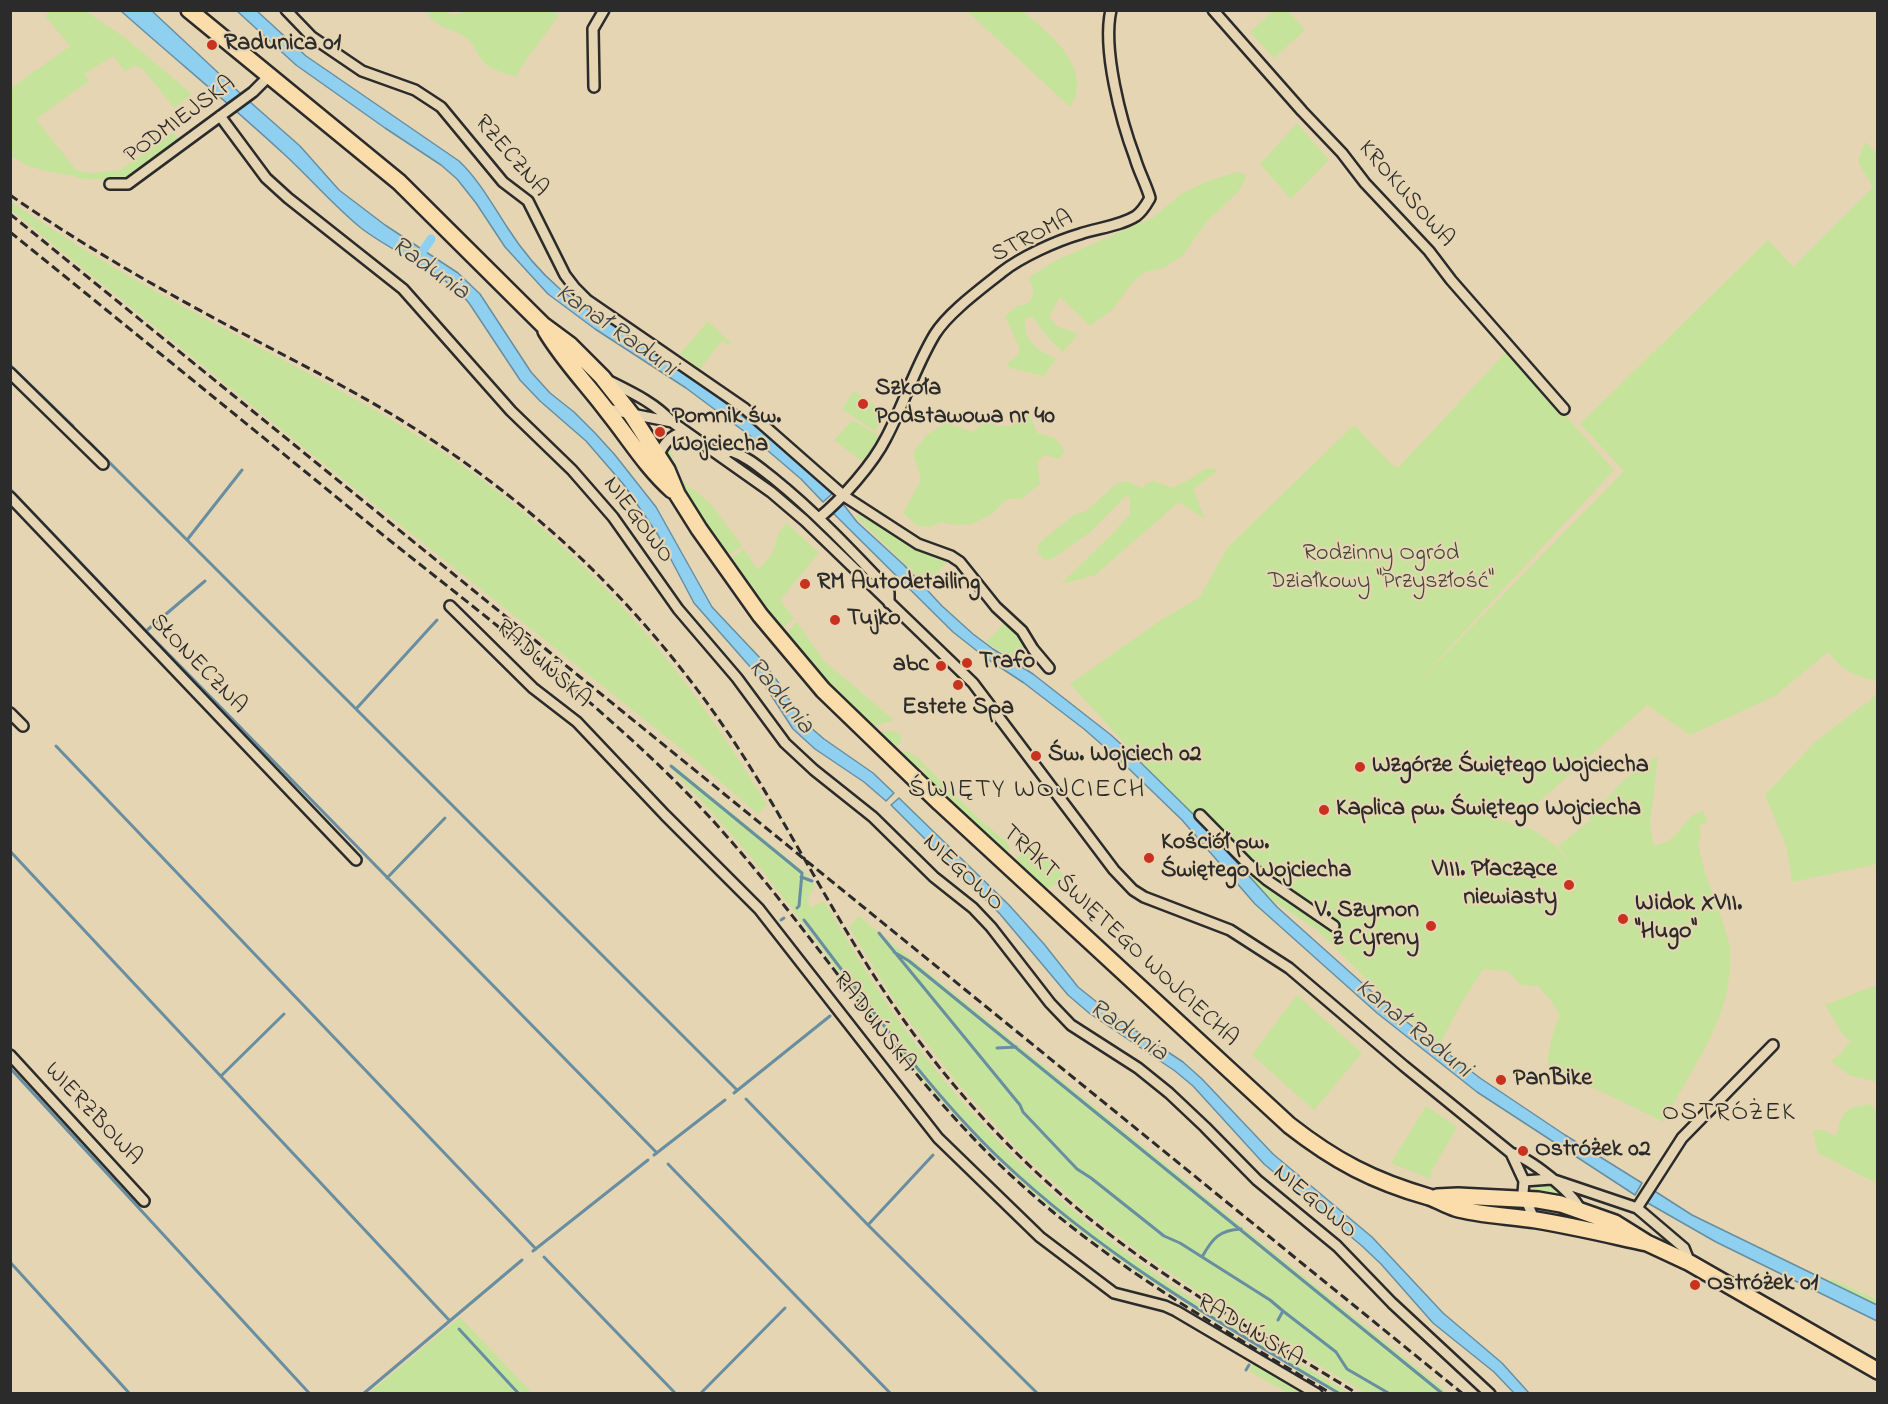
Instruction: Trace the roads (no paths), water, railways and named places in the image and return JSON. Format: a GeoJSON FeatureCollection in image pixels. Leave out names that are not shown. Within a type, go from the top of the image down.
{"type":"FeatureCollection","features":[{"type":"Feature","properties":{"kind":"main road","name":"TRAKT ŚWIĘTEGO WOJCIECHA"},"geometry":{"type":"LineString","coordinates":[[189,10],[407,190],[543,326],[570,345],[602,377],[631,414],[667,470],[677,494],[760,615],[794,657],[846,714],[1288,1125],[1354,1170],[1456,1208],[1534,1219],[1647,1244]]}},
{"type":"Feature","properties":{"kind":"main road","name":"TRAKT ŚWIĘTEGO WOJCIECHA"},"geometry":{"type":"LineString","coordinates":[[543,326],[560,354],[606,409],[657,477],[677,494]]}},
{"type":"Feature","properties":{"kind":"main road","name":"TRAKT ŚWIĘTEGO WOJCIECHA"},"geometry":{"type":"LineString","coordinates":[[1431,1197],[1526,1199],[1580,1209],[1615,1223],[1647,1244],[1690,1263],[1878,1371]]}},
{"type":"Feature","properties":{"kind":"street","name":"RZECZNA"},"geometry":{"type":"LineString","coordinates":[[286,10],[312,36],[362,71],[415,90],[441,107],[503,183],[528,201],[565,275],[574,288],[598,309],[744,408],[842,497],[918,544],[951,556],[960,562],[996,607],[1028,638],[1033,649],[1049,668]]}},
{"type":"Feature","properties":{"kind":"street"},"geometry":{"type":"LineString","coordinates":[[594,87],[592,30],[604,10]]}},
{"type":"Feature","properties":{"kind":"street","name":"STROMA"},"geometry":{"type":"LineString","coordinates":[[819,518],[842,497],[886,438],[925,353],[936,332],[948,318],[1004,270],[1076,235],[1129,219],[1144,208],[1150,198],[1126,132],[1114,76],[1109,35],[1111,10]]}},
{"type":"Feature","properties":{"kind":"street","name":"KROKUSOWA"},"geometry":{"type":"LineString","coordinates":[[1213,10],[1342,153],[1365,183],[1429,251],[1509,348],[1564,409]]}},
{"type":"Feature","properties":{"kind":"street","name":"PODMIEJSKA"},"geometry":{"type":"LineString","coordinates":[[110,184],[128,184],[253,92],[269,76]]}},
{"type":"Feature","properties":{"kind":"street","name":"NIEGOWO"},"geometry":{"type":"LineString","coordinates":[[222,115],[267,178],[288,198],[403,289],[511,411],[572,470],[613,517],[678,609],[737,678],[785,743],[814,770],[873,817],[934,877],[973,908],[1003,941],[1050,1003],[1071,1025],[1138,1068],[1168,1093],[1205,1126],[1257,1180],[1337,1246],[1392,1303],[1490,1394]]}},
{"type":"Feature","properties":{"kind":"street"},"geometry":{"type":"LineString","coordinates":[[10,373],[103,464]]}},
{"type":"Feature","properties":{"kind":"street","name":"TRAKT ŚWIĘTEGO WOJCIECHA"},"geometry":{"type":"LineString","coordinates":[[602,377],[637,395],[665,414],[684,431],[722,455],[771,492],[805,521],[890,603],[983,694],[1096,847],[1133,890],[1144,897],[1230,930],[1289,968],[1511,1153],[1520,1156],[1551,1179],[1575,1201],[1580,1209]]}},
{"type":"Feature","properties":{"kind":"street","name":"TRAKT ŚWIĘTEGO WOJCIECHA"},"geometry":{"type":"LineString","coordinates":[[606,409],[672,422]]}},
{"type":"Feature","properties":{"kind":"street"},"geometry":{"type":"LineString","coordinates":[[658,456],[663,444],[669,438],[684,431]]}},
{"type":"Feature","properties":{"kind":"street"},"geometry":{"type":"LineString","coordinates":[[722,455],[731,451],[746,456],[789,491],[819,518],[886,587],[890,603]]}},
{"type":"Feature","properties":{"kind":"street","name":"SŁONECZNA"},"geometry":{"type":"LineString","coordinates":[[10,497],[356,860]]}},
{"type":"Feature","properties":{"kind":"street","name":"RADUŃSKA"},"geometry":{"type":"LineString","coordinates":[[450,606],[533,688],[577,722],[664,815],[759,909],[938,1138],[1040,1237],[1114,1293],[1176,1311],[1317,1394]]}},
{"type":"Feature","properties":{"kind":"street"},"geometry":{"type":"LineString","coordinates":[[10,713],[23,726]]}},
{"type":"Feature","properties":{"kind":"street"},"geometry":{"type":"LineString","coordinates":[[1200,815],[1267,880],[1334,926]]}},
{"type":"Feature","properties":{"kind":"street"},"geometry":{"type":"LineString","coordinates":[[1638,1204],[1682,1138],[1773,1045]]}},
{"type":"Feature","properties":{"kind":"street","name":"WIERZBOWA"},"geometry":{"type":"LineString","coordinates":[[10,1056],[144,1201]]}},
{"type":"Feature","properties":{"kind":"street","name":"TRAKT ŚWIĘTEGO WOJCIECHA"},"geometry":{"type":"LineString","coordinates":[[1511,1153],[1524,1181],[1523,1193],[1534,1219]]}},
{"type":"Feature","properties":{"kind":"street","name":"TRAKT ŚWIĘTEGO WOJCIECHA"},"geometry":{"type":"LineString","coordinates":[[1524,1181],[1551,1179],[1638,1204],[1684,1248],[1690,1263]]}},
{"type":"Feature","properties":{"kind":"water","name":"Radunia"},"geometry":{"type":"Polygon","coordinates":[[[121,11],[152,11],[300,146],[339,190],[385,225],[458,273],[480,294],[531,372],[550,393],[595,433],[656,507],[712,607],[761,659],[802,720],[824,739],[873,773],[894,793],[886,801],[864,782],[815,749],[793,729],[760,678],[694,603],[658,535],[624,485],[586,441],[540,401],[520,380],[469,303],[431,271],[361,228],[295,164],[121,11]]]}},
{"type":"Feature","properties":{"kind":"water","name":"Kanał Raduni"},"geometry":{"type":"Polygon","coordinates":[[[237,11],[257,11],[306,56],[459,161],[479,184],[525,252],[560,289],[593,313],[651,349],[745,418],[833,493],[823,502],[801,479],[753,438],[686,388],[595,329],[548,294],[505,247],[457,179],[441,165],[296,65],[237,11]]]}},
{"type":"Feature","properties":{"kind":"water","name":"Kanał Raduni"},"geometry":{"type":"Polygon","coordinates":[[[843,504],[857,522],[973,634],[1033,674],[1111,735],[1134,756],[1192,813],[1277,907],[1399,1016],[1480,1078],[1642,1183],[1635,1195],[1477,1092],[1377,1013],[1255,904],[1182,820],[1125,765],[1084,729],[953,632],[833,513],[843,504]]]}},
{"type":"Feature","properties":{"kind":"water","name":"Radunia"},"geometry":{"type":"Polygon","coordinates":[[[899,798],[1009,905],[1078,987],[1118,1019],[1183,1062],[1202,1079],[1273,1154],[1372,1237],[1443,1313],[1502,1363],[1529,1393],[1514,1393],[1494,1372],[1433,1323],[1362,1246],[1264,1164],[1193,1086],[1175,1071],[1089,1013],[1068,995],[1000,914],[891,805],[899,798]]]}},
{"type":"Feature","properties":{"kind":"water"},"geometry":{"type":"Polygon","coordinates":[[[1653,1190],[1692,1215],[1877,1305],[1877,1321],[1716,1242],[1646,1202],[1653,1190]]]}},
{"type":"Feature","properties":{"kind":"waterway","name":"Radunia"},"geometry":{"type":"LineString","coordinates":[[418,258],[431,239]]}},
{"type":"Feature","properties":{"kind":"waterway"},"geometry":{"type":"LineString","coordinates":[[10,365],[73,426]]}},
{"type":"Feature","properties":{"kind":"waterway"},"geometry":{"type":"LineString","coordinates":[[88,441],[737,1090]]}},
{"type":"Feature","properties":{"kind":"waterway"},"geometry":{"type":"LineString","coordinates":[[187,540],[242,470]]}},
{"type":"Feature","properties":{"kind":"waterway"},"geometry":{"type":"LineString","coordinates":[[10,489],[657,1153]]}},
{"type":"Feature","properties":{"kind":"waterway"},"geometry":{"type":"LineString","coordinates":[[146,631],[205,581]]}},
{"type":"Feature","properties":{"kind":"waterway"},"geometry":{"type":"LineString","coordinates":[[356,709],[437,620]]}},
{"type":"Feature","properties":{"kind":"waterway"},"geometry":{"type":"LineString","coordinates":[[56,746],[536,1249]]}},
{"type":"Feature","properties":{"kind":"waterway"},"geometry":{"type":"LineString","coordinates":[[671,766],[802,873],[797,908]]}},
{"type":"Feature","properties":{"kind":"waterway"},"geometry":{"type":"LineString","coordinates":[[387,878],[445,818]]}},
{"type":"Feature","properties":{"kind":"waterway"},"geometry":{"type":"LineString","coordinates":[[10,851],[449,1320]]}},
{"type":"Feature","properties":{"kind":"waterway"},"geometry":{"type":"LineString","coordinates":[[801,877],[812,881]]}},
{"type":"Feature","properties":{"kind":"waterway"},"geometry":{"type":"LineString","coordinates":[[804,920],[922,1074],[973,1132],[1039,1194],[1079,1227],[1163,1286],[1340,1394]]}},
{"type":"Feature","properties":{"kind":"waterway"},"geometry":{"type":"LineString","coordinates":[[879,933],[1020,1105],[1023,1112],[1077,1169],[1164,1236],[1180,1243],[1270,1300],[1283,1311]]}},
{"type":"Feature","properties":{"kind":"waterway"},"geometry":{"type":"LineString","coordinates":[[894,952],[909,961],[1443,1394]]}},
{"type":"Feature","properties":{"kind":"waterway"},"geometry":{"type":"LineString","coordinates":[[221,1076],[284,1014]]}},
{"type":"Feature","properties":{"kind":"waterway"},"geometry":{"type":"LineString","coordinates":[[734,1093],[830,1016]]}},
{"type":"Feature","properties":{"kind":"waterway"},"geometry":{"type":"LineString","coordinates":[[997,1048],[1016,1047]]}},
{"type":"Feature","properties":{"kind":"waterway"},"geometry":{"type":"LineString","coordinates":[[10,1068],[310,1394]]}},
{"type":"Feature","properties":{"kind":"waterway"},"geometry":{"type":"LineString","coordinates":[[746,1099],[868,1225],[1038,1394]]}},
{"type":"Feature","properties":{"kind":"waterway"},"geometry":{"type":"LineString","coordinates":[[654,1155],[725,1100]]}},
{"type":"Feature","properties":{"kind":"waterway"},"geometry":{"type":"LineString","coordinates":[[868,1225],[933,1155]]}},
{"type":"Feature","properties":{"kind":"waterway"},"geometry":{"type":"LineString","coordinates":[[533,1251],[648,1160]]}},
{"type":"Feature","properties":{"kind":"waterway"},"geometry":{"type":"LineString","coordinates":[[668,1164],[891,1394]]}},
{"type":"Feature","properties":{"kind":"waterway"},"geometry":{"type":"LineString","coordinates":[[1202,1257],[1217,1237],[1227,1231],[1241,1229]]}},
{"type":"Feature","properties":{"kind":"waterway"},"geometry":{"type":"LineString","coordinates":[[544,1257],[676,1394]]}},
{"type":"Feature","properties":{"kind":"waterway"},"geometry":{"type":"LineString","coordinates":[[363,1394],[522,1260]]}},
{"type":"Feature","properties":{"kind":"waterway"},"geometry":{"type":"LineString","coordinates":[[10,1262],[130,1394]]}},
{"type":"Feature","properties":{"kind":"waterway"},"geometry":{"type":"LineString","coordinates":[[700,1394],[785,1308]]}},
{"type":"Feature","properties":{"kind":"waterway"},"geometry":{"type":"LineString","coordinates":[[1278,1320],[1283,1311],[1336,1352],[1347,1369],[1390,1394]]}},
{"type":"Feature","properties":{"kind":"waterway"},"geometry":{"type":"LineString","coordinates":[[459,1329],[519,1394]]}},
{"type":"Feature","properties":{"kind":"waterway"},"geometry":{"type":"LineString","coordinates":[[1246,1370],[1249,1365]]}},
{"type":"Feature","properties":{"kind":"railway"},"geometry":{"type":"LineString","coordinates":[[10,195],[131,272],[385,410],[450,452],[541,522],[604,581],[642,622],[711,708],[764,789],[847,933],[892,1003],[937,1064],[982,1117],[1030,1167],[1109,1234],[1200,1297],[1358,1394]]}},
{"type":"Feature","properties":{"kind":"railway"},"geometry":{"type":"LineString","coordinates":[[10,214],[1463,1394]]}},
{"type":"Feature","properties":{"kind":"railway"},"geometry":{"type":"LineString","coordinates":[[10,232],[532,654],[641,748],[716,824],[754,868],[938,1099],[978,1143],[1018,1181],[1059,1217],[1146,1280],[1191,1310],[1332,1394]]}},
{"type":"Feature","properties":{"kind":"place","name":"Radunica 01"},"geometry":{"type":"Point","coordinates":[212,45]}},
{"type":"Feature","properties":{"kind":"place","name":"Szkoła Podstawowa nr 40"},"geometry":{"type":"Point","coordinates":[863,404]}},
{"type":"Feature","properties":{"kind":"place","name":"Pomnik św. Wojciecha"},"geometry":{"type":"Point","coordinates":[660,432]}},
{"type":"Feature","properties":{"kind":"place","name":"RM Autodetailing"},"geometry":{"type":"Point","coordinates":[805,584]}},
{"type":"Feature","properties":{"kind":"place","name":"Tujko"},"geometry":{"type":"Point","coordinates":[835,620]}},
{"type":"Feature","properties":{"kind":"place","name":"Trafo"},"geometry":{"type":"Point","coordinates":[967,663]}},
{"type":"Feature","properties":{"kind":"place","name":"abc"},"geometry":{"type":"Point","coordinates":[941,666]}},
{"type":"Feature","properties":{"kind":"place","name":"Estete Spa"},"geometry":{"type":"Point","coordinates":[958,685]}},
{"type":"Feature","properties":{"kind":"place","name":"Św. Wojciech 02"},"geometry":{"type":"Point","coordinates":[1036,756]}},
{"type":"Feature","properties":{"kind":"place","name":"Wzgórze Świętego Wojciecha"},"geometry":{"type":"Point","coordinates":[1360,767]}},
{"type":"Feature","properties":{"kind":"place","name":"Kaplica pw. Świętego Wojciecha"},"geometry":{"type":"Point","coordinates":[1324,810]}},
{"type":"Feature","properties":{"kind":"place","name":"Kościół pw. Świętego Wojciecha"},"geometry":{"type":"Point","coordinates":[1149,858]}},
{"type":"Feature","properties":{"kind":"place","name":"VIII. Płaczące niewiasty"},"geometry":{"type":"Point","coordinates":[1569,885]}},
{"type":"Feature","properties":{"kind":"place","name":"Widok XVII. \"Hugo\""},"geometry":{"type":"Point","coordinates":[1623,919]}},
{"type":"Feature","properties":{"kind":"place","name":"V. Szymon z Cyreny"},"geometry":{"type":"Point","coordinates":[1431,926]}},
{"type":"Feature","properties":{"kind":"place","name":"PanBike"},"geometry":{"type":"Point","coordinates":[1501,1080]}},
{"type":"Feature","properties":{"kind":"place","name":"Ostróżek 02"},"geometry":{"type":"Point","coordinates":[1523,1151]}},
{"type":"Feature","properties":{"kind":"place","name":"Ostróżek 01"},"geometry":{"type":"Point","coordinates":[1695,1285]}},
{"type":"Feature","properties":{"kind":"district","name":"ŚWIĘTY WOJCIECH"},"geometry":{"type":"Point","coordinates":[1027,792]}},
{"type":"Feature","properties":{"kind":"district","name":"OSTRÓŻEK"},"geometry":{"type":"Point","coordinates":[1729,1115]}},
{"type":"Feature","properties":{"kind":"park label","name":"Rodzinny Ogród Działkowy \"Przyszłość\""},"geometry":{"type":"Point","coordinates":[1381,569]}}]}
